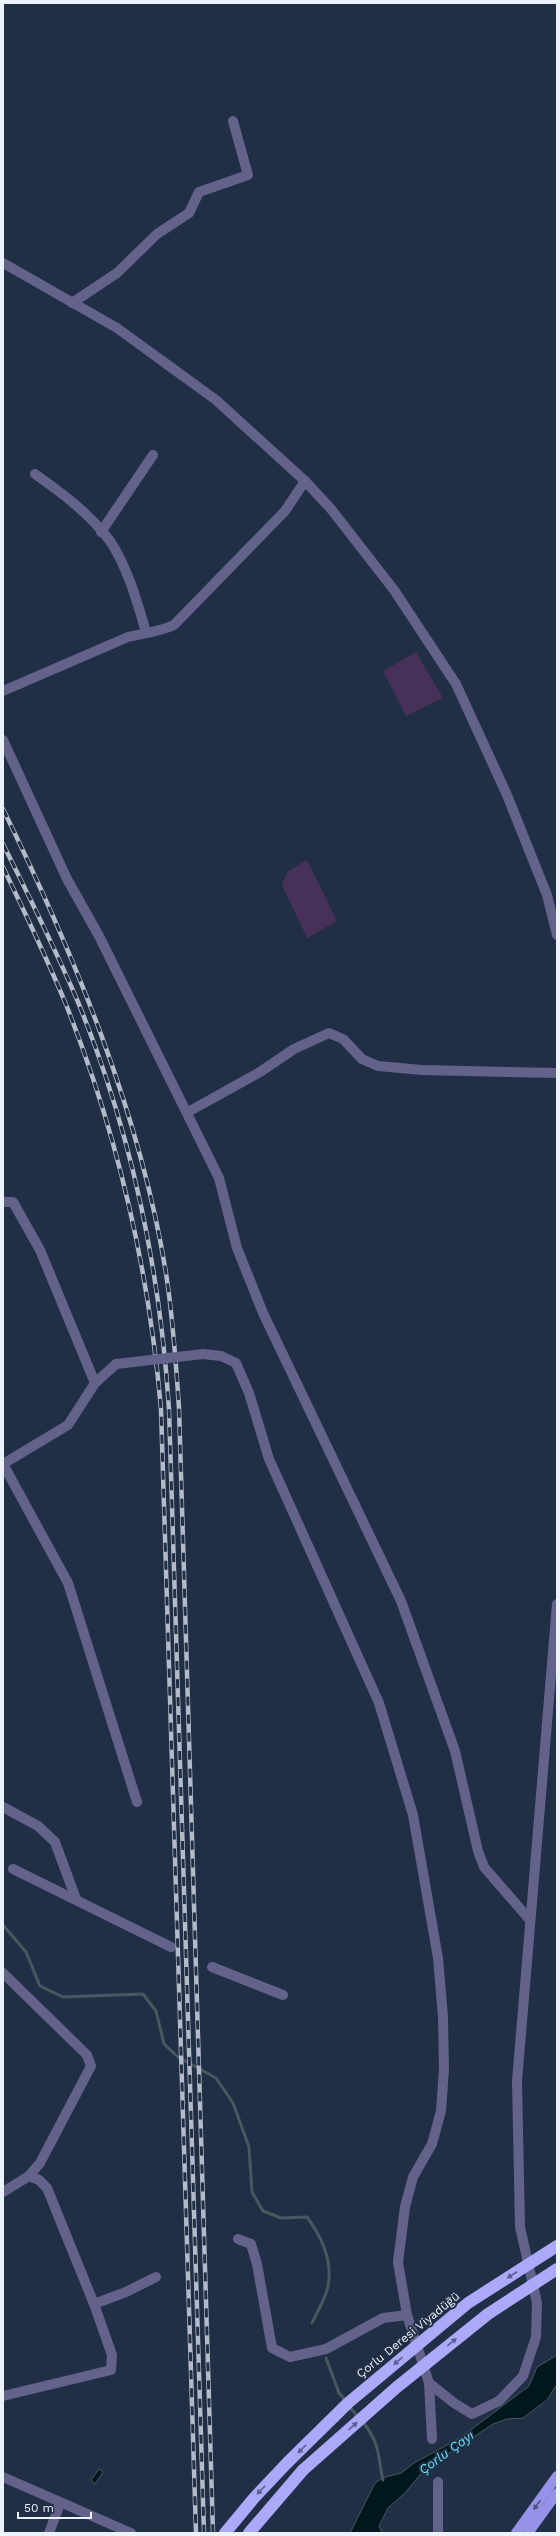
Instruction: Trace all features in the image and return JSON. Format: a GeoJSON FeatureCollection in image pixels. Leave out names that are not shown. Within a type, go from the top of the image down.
{"type":"FeatureCollection","features":[{"type":"Feature","properties":{"kind":"highway","name":"Çorlu Deresi Viyadüğü"},"geometry":{"type":"LineString","coordinates":[[225,2533],[254,2498],[288,2462],[348,2403],[468,2303],[557,2246]]}},
{"type":"Feature","properties":{"kind":"highway"},"geometry":{"type":"LineString","coordinates":[[249,2533],[303,2470],[397,2387],[482,2319],[557,2268]]}},
{"type":"Feature","properties":{"kind":"main road"},"geometry":{"type":"LineString","coordinates":[[516,2533],[557,2476]]}},
{"type":"Feature","properties":{"kind":"main road"},"geometry":{"type":"LineString","coordinates":[[528,2533],[557,2493]]}},
{"type":"Feature","properties":{"kind":"street"},"geometry":{"type":"LineString","coordinates":[[72,303],[117,273],[157,234],[189,213],[199,192],[248,175],[233,121]]}},
{"type":"Feature","properties":{"kind":"street"},"geometry":{"type":"LineString","coordinates":[[3,263],[117,328],[216,400],[305,481],[331,509],[394,590],[456,684],[507,795],[547,895],[557,935]]}},
{"type":"Feature","properties":{"kind":"street"},"geometry":{"type":"LineString","coordinates":[[101,532],[153,455]]}},
{"type":"Feature","properties":{"kind":"street"},"geometry":{"type":"LineString","coordinates":[[35,474],[72,501],[110,542],[134,591],[146,632]]}},
{"type":"Feature","properties":{"kind":"street"},"geometry":{"type":"LineString","coordinates":[[3,691],[128,638],[146,632],[159,632],[174,625],[285,511],[305,481]]}},
{"type":"Feature","properties":{"kind":"street"},"geometry":{"type":"LineString","coordinates":[[3,740],[67,879],[99,936],[188,1112],[219,1178],[237,1248],[263,1313],[401,1601],[455,1751],[478,1851],[484,1867],[529,1919]]}},
{"type":"Feature","properties":{"kind":"street"},"geometry":{"type":"LineString","coordinates":[[188,1112],[260,1072],[294,1049],[329,1033],[343,1039],[362,1059],[378,1066],[422,1070],[557,1073]]}},
{"type":"Feature","properties":{"kind":"street"},"geometry":{"type":"LineString","coordinates":[[3,1202],[13,1202],[28,1227],[95,1383]]}},
{"type":"Feature","properties":{"kind":"street"},"geometry":{"type":"LineString","coordinates":[[137,1802],[68,1583],[3,1464],[68,1425],[95,1383],[116,1364],[203,1354],[220,1356],[236,1363],[250,1393],[269,1459],[378,1703],[413,1815],[438,1958],[443,2017],[444,2069],[441,2111],[432,2144],[413,2177],[405,2208],[398,2262],[407,2315],[429,2383],[432,2439]]}},
{"type":"Feature","properties":{"kind":"street"},"geometry":{"type":"LineString","coordinates":[[429,2383],[454,2403],[472,2414],[499,2401],[523,2376],[536,2337],[537,2303],[520,2227],[517,2152],[517,2081],[529,1919],[557,1604]]}},
{"type":"Feature","properties":{"kind":"street"},"geometry":{"type":"LineString","coordinates":[[3,1807],[38,1826],[55,1842],[76,1899]]}},
{"type":"Feature","properties":{"kind":"street"},"geometry":{"type":"LineString","coordinates":[[12,1869],[76,1899],[171,1947]]}},
{"type":"Feature","properties":{"kind":"street"},"geometry":{"type":"LineString","coordinates":[[212,1967],[283,1995]]}},
{"type":"Feature","properties":{"kind":"street"},"geometry":{"type":"LineString","coordinates":[[3,1973],[87,2055],[91,2066],[40,2163],[29,2176],[3,2192]]}},
{"type":"Feature","properties":{"kind":"street"},"geometry":{"type":"LineString","coordinates":[[3,2396],[111,2370],[112,2355],[94,2304],[46,2188],[39,2180],[29,2176]]}},
{"type":"Feature","properties":{"kind":"street"},"geometry":{"type":"LineString","coordinates":[[238,2238],[251,2244],[257,2264],[272,2348],[290,2357],[326,2349],[383,2318],[407,2315]]}},
{"type":"Feature","properties":{"kind":"street"},"geometry":{"type":"LineString","coordinates":[[94,2304],[156,2277]]}},
{"type":"Feature","properties":{"kind":"street"},"geometry":{"type":"LineString","coordinates":[[3,2476],[60,2504],[131,2533]]}},
{"type":"Feature","properties":{"kind":"street"},"geometry":{"type":"LineString","coordinates":[[438,2482],[438,2533]]}},
{"type":"Feature","properties":{"kind":"street"},"geometry":{"type":"LineString","coordinates":[[49,2533],[60,2504]]}},
{"type":"Feature","properties":{"kind":"shaded area"},"geometry":{"type":"Polygon","coordinates":[[[416,652],[443,698],[406,716],[383,671],[416,652]]]}},
{"type":"Feature","properties":{"kind":"shaded area"},"geometry":{"type":"Polygon","coordinates":[[[307,860],[337,921],[307,938],[282,885],[287,872],[307,860]]]}},
{"type":"Feature","properties":{"kind":"water","name":"Çorlu Çayı"},"geometry":{"type":"Polygon","coordinates":[[[557,2355],[557,2384],[547,2400],[523,2418],[507,2419],[493,2424],[424,2470],[405,2493],[388,2508],[379,2526],[382,2533],[350,2533],[375,2483],[382,2478],[401,2473],[414,2463],[460,2438],[529,2386],[537,2367],[557,2355]]]}},
{"type":"Feature","properties":{"kind":"water"},"geometry":{"type":"Polygon","coordinates":[[[99,2469],[103,2472],[95,2484],[91,2480],[99,2469]]]}},
{"type":"Feature","properties":{"kind":"waterway"},"geometry":{"type":"LineString","coordinates":[[3,1925],[26,1952],[40,1986],[63,1997],[143,1994],[156,2011],[164,2044],[178,2057],[216,2078],[233,2103],[249,2147],[252,2192],[263,2211],[281,2218],[307,2217],[317,2232],[325,2249],[329,2267],[328,2286],[312,2323]]}},
{"type":"Feature","properties":{"kind":"waterway"},"geometry":{"type":"LineString","coordinates":[[326,2358],[339,2393],[346,2401]]}},
{"type":"Feature","properties":{"kind":"waterway"},"geometry":{"type":"LineString","coordinates":[[349,2406],[358,2417]]}},
{"type":"Feature","properties":{"kind":"waterway"},"geometry":{"type":"LineString","coordinates":[[362,2421],[375,2443],[383,2480]]}},
{"type":"Feature","properties":{"kind":"railway"},"geometry":{"type":"LineString","coordinates":[[3,809],[55,920],[79,977],[122,1094],[140,1153],[154,1213],[171,1307],[179,1408],[213,2533]]}},
{"type":"Feature","properties":{"kind":"railway"},"geometry":{"type":"LineString","coordinates":[[3,844],[51,942],[78,1002],[97,1051],[113,1100],[128,1151],[140,1202],[150,1253],[165,1357],[169,1409],[204,2533]]}},
{"type":"Feature","properties":{"kind":"railway"},"geometry":{"type":"LineString","coordinates":[[3,867],[67,1007],[102,1105],[129,1205],[156,1357],[161,1409],[196,2533]]}}]}
